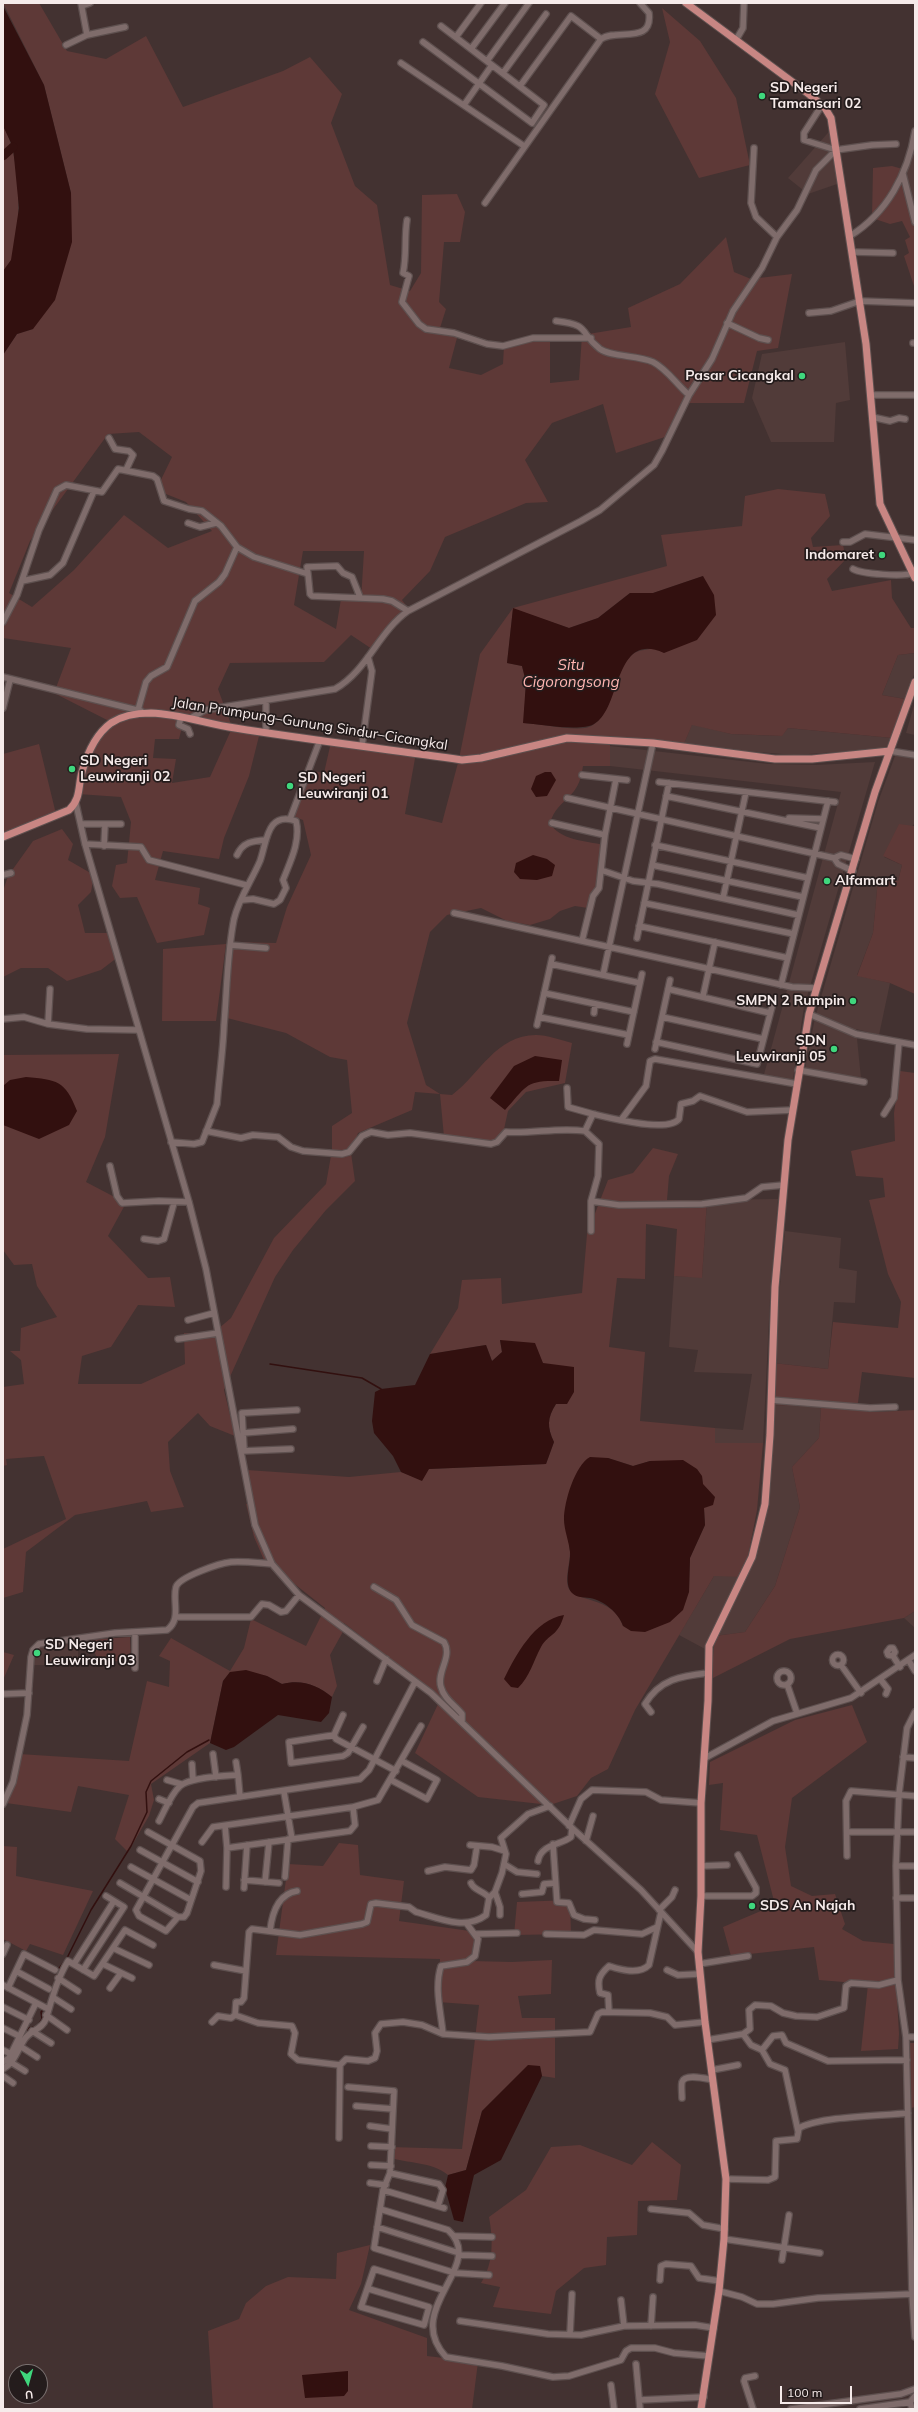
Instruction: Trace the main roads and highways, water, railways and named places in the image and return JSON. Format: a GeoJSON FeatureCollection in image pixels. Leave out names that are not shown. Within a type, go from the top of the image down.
{"type":"FeatureCollection","features":[{"type":"Feature","properties":{"kind":"main road"},"geometry":{"type":"LineString","coordinates":[[686,3],[822,106],[831,118],[860,301],[871,395],[880,504],[894,538],[914,576]]}},
{"type":"Feature","properties":{"kind":"main road"},"geometry":{"type":"LineString","coordinates":[[701,2409],[719,2291],[724,2239],[726,2179],[707,2040],[699,1974],[698,1952],[701,1896],[701,1803],[705,1758],[709,1646],[752,1557],[765,1504],[771,1400],[774,1287],[784,1185],[798,1070],[809,1014],[853,871],[875,792],[915,682]]}},
{"type":"Feature","properties":{"kind":"main road","name":"Jalan Prumpung–Gunung Sindur–Cicangkal"},"geometry":{"type":"LineString","coordinates":[[3,837],[69,810],[76,804],[82,772],[91,747],[99,735],[110,724],[122,717],[151,713],[191,718],[234,728],[462,760],[481,758],[567,738],[653,743],[775,759],[812,759],[890,751]]}},
{"type":"Feature","properties":{"kind":"water"},"geometry":{"type":"Polygon","coordinates":[[[3,6],[44,85],[71,193],[72,242],[55,300],[33,329],[17,334],[3,355],[3,271],[11,260],[19,208],[13,147],[3,126],[3,6]]]}},
{"type":"Feature","properties":{"kind":"water","name":"Situ Cigorongsong"},"geometry":{"type":"Polygon","coordinates":[[[703,576],[714,595],[716,615],[697,640],[664,653],[647,649],[635,652],[627,661],[620,674],[610,703],[603,716],[594,724],[579,727],[560,727],[523,723],[526,682],[522,666],[507,663],[513,608],[569,628],[598,618],[630,593],[653,593],[703,576]]]}},
{"type":"Feature","properties":{"kind":"water"},"geometry":{"type":"Polygon","coordinates":[[[545,772],[551,772],[556,780],[547,796],[536,797],[531,789],[536,776],[545,772]]]}},
{"type":"Feature","properties":{"kind":"water"},"geometry":{"type":"Polygon","coordinates":[[[533,855],[547,859],[555,865],[552,876],[537,880],[520,879],[514,872],[516,863],[533,855]]]}},
{"type":"Feature","properties":{"kind":"water"},"geometry":{"type":"Polygon","coordinates":[[[535,1056],[562,1060],[559,1081],[533,1083],[523,1090],[505,1110],[490,1098],[514,1066],[535,1056]]]}},
{"type":"Feature","properties":{"kind":"water"},"geometry":{"type":"Polygon","coordinates":[[[26,1077],[53,1081],[64,1087],[73,1101],[77,1111],[69,1125],[39,1139],[3,1125],[3,1086],[10,1080],[26,1077]]]}},
{"type":"Feature","properties":{"kind":"water"},"geometry":{"type":"Polygon","coordinates":[[[500,1340],[535,1343],[543,1363],[574,1367],[574,1392],[567,1404],[556,1404],[551,1414],[549,1427],[554,1442],[546,1464],[429,1469],[422,1481],[401,1472],[393,1456],[374,1433],[372,1421],[375,1392],[381,1389],[415,1385],[430,1354],[486,1345],[492,1361],[502,1352],[500,1340]]]}},
{"type":"Feature","properties":{"kind":"water"},"geometry":{"type":"Polygon","coordinates":[[[590,1457],[608,1458],[633,1466],[650,1461],[683,1460],[697,1469],[702,1476],[703,1484],[715,1497],[713,1505],[704,1508],[705,1525],[690,1558],[689,1592],[683,1610],[670,1622],[645,1632],[631,1631],[623,1626],[618,1616],[605,1604],[595,1599],[576,1596],[569,1589],[568,1579],[570,1552],[564,1523],[566,1503],[575,1476],[585,1461],[590,1457]]]}},
{"type":"Feature","properties":{"kind":"water"},"geometry":{"type":"Polygon","coordinates":[[[564,1615],[559,1627],[541,1647],[522,1683],[518,1688],[511,1687],[504,1679],[527,1640],[544,1624],[553,1618],[564,1615]]]}},
{"type":"Feature","properties":{"kind":"water"},"geometry":{"type":"Polygon","coordinates":[[[246,1670],[267,1676],[282,1684],[296,1682],[309,1684],[321,1689],[332,1697],[329,1713],[321,1722],[278,1715],[234,1747],[226,1750],[210,1743],[223,1681],[230,1672],[246,1670]]]}},
{"type":"Feature","properties":{"kind":"water"},"geometry":{"type":"Polygon","coordinates":[[[528,2065],[540,2066],[542,2076],[501,2160],[474,2175],[463,2222],[454,2220],[445,2188],[448,2175],[466,2170],[482,2111],[528,2065]]]}},
{"type":"Feature","properties":{"kind":"water"},"geometry":{"type":"Polygon","coordinates":[[[348,2371],[348,2391],[344,2396],[305,2398],[302,2375],[348,2371]]]}},
{"type":"Feature","properties":{"kind":"waterway"},"geometry":{"type":"LineString","coordinates":[[3,156],[13,147]]}},
{"type":"Feature","properties":{"kind":"waterway"},"geometry":{"type":"LineString","coordinates":[[270,1364],[362,1378],[381,1389]]}},
{"type":"Feature","properties":{"kind":"waterway"},"geometry":{"type":"LineString","coordinates":[[54,1986],[57,1971],[67,1958],[91,1910],[131,1846],[147,1812],[146,1792],[151,1781],[187,1752],[209,1740]]}},
{"type":"Feature","properties":{"kind":"waterway"},"geometry":{"type":"LineString","coordinates":[[38,2025],[42,2019],[41,2012],[44,2009]]}},
{"type":"Feature","properties":{"kind":"waterway"},"geometry":{"type":"LineString","coordinates":[[21,2039],[29,2028],[35,2027]]}},
{"type":"Feature","properties":{"kind":"waterway"},"geometry":{"type":"LineString","coordinates":[[3,2065],[7,2063]]}},
{"type":"Feature","properties":{"kind":"place","name":"SD Negeri Tamansari 02"},"geometry":{"type":"Point","coordinates":[762,96]}},
{"type":"Feature","properties":{"kind":"place","name":"Pasar Cicangkal"},"geometry":{"type":"Point","coordinates":[802,376]}},
{"type":"Feature","properties":{"kind":"place","name":"Indomaret"},"geometry":{"type":"Point","coordinates":[882,555]}},
{"type":"Feature","properties":{"kind":"place","name":"SD Negeri Leuwiranji 02"},"geometry":{"type":"Point","coordinates":[72,769]}},
{"type":"Feature","properties":{"kind":"place","name":"SD Negeri Leuwiranji 01"},"geometry":{"type":"Point","coordinates":[290,786]}},
{"type":"Feature","properties":{"kind":"place","name":"Alfamart"},"geometry":{"type":"Point","coordinates":[827,881]}},
{"type":"Feature","properties":{"kind":"place","name":"SMPN 2 Rumpin"},"geometry":{"type":"Point","coordinates":[853,1001]}},
{"type":"Feature","properties":{"kind":"place","name":"SDN Leuwiranji 05"},"geometry":{"type":"Point","coordinates":[834,1049]}},
{"type":"Feature","properties":{"kind":"place","name":"SD Negeri Leuwiranji 03"},"geometry":{"type":"Point","coordinates":[37,1653]}},
{"type":"Feature","properties":{"kind":"place","name":"SDS An Najah"},"geometry":{"type":"Point","coordinates":[752,1906]}}]}
